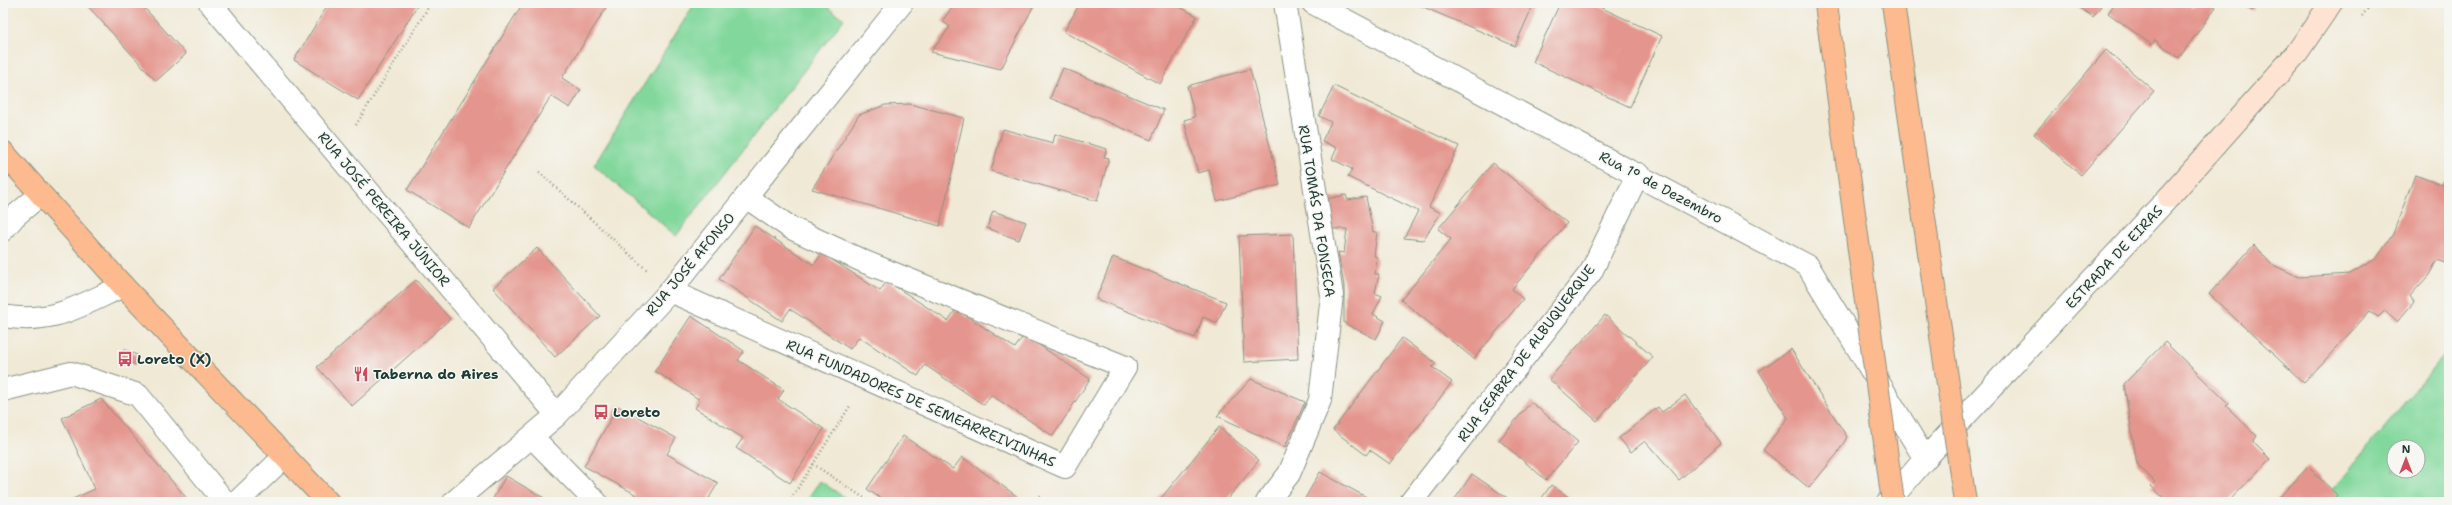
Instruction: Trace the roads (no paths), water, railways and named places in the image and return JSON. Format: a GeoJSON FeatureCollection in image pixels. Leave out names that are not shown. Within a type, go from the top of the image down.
{"type":"FeatureCollection","features":[{"type":"Feature","properties":{"kind":"main road"},"geometry":{"type":"LineString","coordinates":[[1893,3],[1965,502]]}},
{"type":"Feature","properties":{"kind":"main road"},"geometry":{"type":"LineString","coordinates":[[1827,11],[1892,502]]}},
{"type":"Feature","properties":{"kind":"main road"},"geometry":{"type":"LineString","coordinates":[[3,152],[122,286],[328,502]]}},
{"type":"Feature","properties":{"kind":"street","name":"RUA JOSÉ PEREIRA JÚNIOR"},"geometry":{"type":"LineString","coordinates":[[210,3],[557,415]]}},
{"type":"Feature","properties":{"kind":"street","name":"RUA JOSÉ AFONSO"},"geometry":{"type":"LineString","coordinates":[[454,502],[533,438],[557,415],[670,291],[902,3]]}},
{"type":"Feature","properties":{"kind":"street","name":"RUA TOMÁS DA FONSECA"},"geometry":{"type":"LineString","coordinates":[[1267,502],[1289,474],[1320,400],[1332,295],[1285,3]]}},
{"type":"Feature","properties":{"kind":"street","name":"Rua 1º de Dezembro"},"geometry":{"type":"LineString","coordinates":[[1314,3],[1638,174],[1808,266],[1924,459]]}},
{"type":"Feature","properties":{"kind":"street","name":"ESTRADA DE EIRAS"},"geometry":{"type":"LineString","coordinates":[[1888,502],[1924,459],[2169,197],[2296,54],[2331,3]]}},
{"type":"Feature","properties":{"kind":"street","name":"RUA SEABRA DE ALBUQUERQUE"},"geometry":{"type":"LineString","coordinates":[[1411,502],[1591,272],[1638,174]]}},
{"type":"Feature","properties":{"kind":"street"},"geometry":{"type":"LineString","coordinates":[[3,230],[15,216],[40,195]]}},
{"type":"Feature","properties":{"kind":"street","name":"RUA FUNDADORES DE SEMEARREIVINHAS"},"geometry":{"type":"LineString","coordinates":[[670,291],[1065,467],[1125,367],[865,262],[791,228],[746,197]]}},
{"type":"Feature","properties":{"kind":"street"},"geometry":{"type":"LineString","coordinates":[[3,316],[25,320],[57,316],[122,286]]}},
{"type":"Feature","properties":{"kind":"street"},"geometry":{"type":"LineString","coordinates":[[3,390],[71,373],[138,395],[226,502]]}},
{"type":"Feature","properties":{"kind":"street"},"geometry":{"type":"LineString","coordinates":[[533,438],[596,502]]}},
{"type":"Feature","properties":{"kind":"street"},"geometry":{"type":"LineString","coordinates":[[237,502],[285,456]]}},
{"type":"Feature","properties":{"kind":"place","name":"Loreto (X)"},"geometry":{"type":"Point","coordinates":[125,359]}},
{"type":"Feature","properties":{"kind":"place","name":"Taberna do Aires"},"geometry":{"type":"Point","coordinates":[361,374]}},
{"type":"Feature","properties":{"kind":"place","name":"Loreto"},"geometry":{"type":"Point","coordinates":[601,412]}}]}
